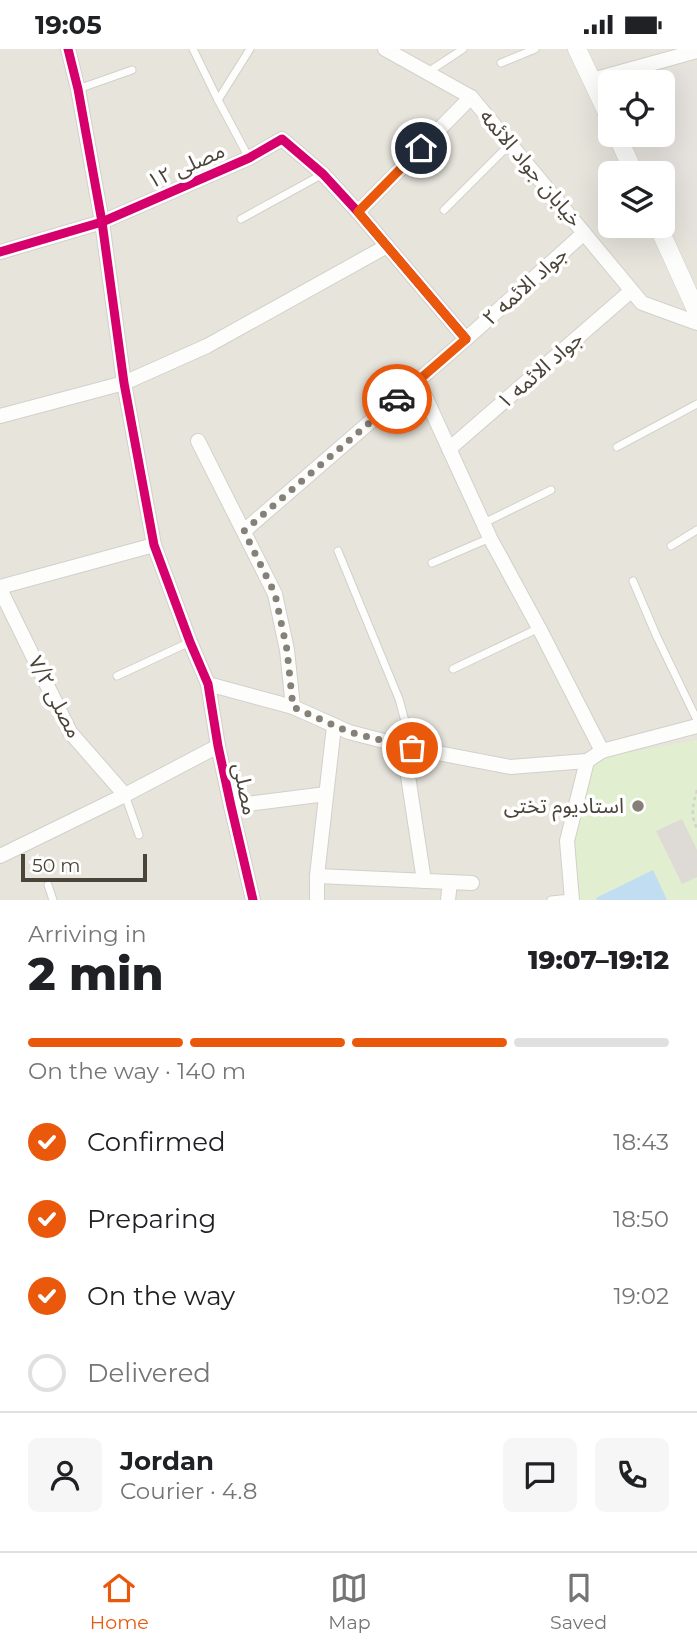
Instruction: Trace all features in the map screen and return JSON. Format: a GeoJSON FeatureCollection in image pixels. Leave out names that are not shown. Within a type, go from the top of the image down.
{"type":"FeatureCollection","features":[{"type":"Feature","properties":{"kind":"street","name":"مصلی"},"geometry":{"type":"LineString","coordinates":[[68,49],[102,222],[124,383],[154,545],[208,684],[231,806],[253,900]]}},
{"type":"Feature","properties":{"kind":"street","name":"خیابان جواد الائمه"},"geometry":{"type":"LineString","coordinates":[[385,49],[471,97],[642,303],[697,323]]}},
{"type":"Feature","properties":{"kind":"street"},"geometry":{"type":"LineString","coordinates":[[577,49],[598,93]]}},
{"type":"Feature","properties":{"kind":"street"},"geometry":{"type":"LineString","coordinates":[[592,80],[697,51]]}},
{"type":"Feature","properties":{"kind":"street"},"geometry":{"type":"LineString","coordinates":[[358,212],[471,97]]}},
{"type":"Feature","properties":{"kind":"street","name":"مصلی ۱۲"},"geometry":{"type":"LineString","coordinates":[[0,252],[102,222],[248,157],[282,139],[323,174]]}},
{"type":"Feature","properties":{"kind":"street"},"geometry":{"type":"LineString","coordinates":[[323,174],[466,339]]}},
{"type":"Feature","properties":{"kind":"street","name":"جواد الائمه ۲"},"geometry":{"type":"LineString","coordinates":[[244,531],[584,233]]}},
{"type":"Feature","properties":{"kind":"street"},"geometry":{"type":"LineString","coordinates":[[663,238],[697,312]]}},
{"type":"Feature","properties":{"kind":"street"},"geometry":{"type":"LineString","coordinates":[[0,416],[124,383],[208,347],[387,246]]}},
{"type":"Feature","properties":{"kind":"street","name":"جواد الائمه ۱"},"geometry":{"type":"LineString","coordinates":[[449,449],[631,291]]}},
{"type":"Feature","properties":{"kind":"street"},"geometry":{"type":"LineString","coordinates":[[418,381],[490,538],[602,751]]}},
{"type":"Feature","properties":{"kind":"street"},"geometry":{"type":"LineString","coordinates":[[198,441],[275,594],[287,650],[293,707]]}},
{"type":"Feature","properties":{"kind":"street"},"geometry":{"type":"LineString","coordinates":[[0,588],[154,545]]}},
{"type":"Feature","properties":{"kind":"street","name":"مصلی ۷/۲"},"geometry":{"type":"LineString","coordinates":[[0,588],[70,732],[125,796]]}},
{"type":"Feature","properties":{"kind":"street"},"geometry":{"type":"LineString","coordinates":[[208,684],[293,707],[334,726],[410,748],[510,767],[587,761],[602,751],[697,726]]}},
{"type":"Feature","properties":{"kind":"street"},"geometry":{"type":"LineString","coordinates":[[317,900],[317,876],[334,726]]}},
{"type":"Feature","properties":{"kind":"street","name":"مصلی"},"geometry":{"type":"LineString","coordinates":[[0,856],[125,796],[219,746]]}},
{"type":"Feature","properties":{"kind":"street"},"geometry":{"type":"LineString","coordinates":[[410,748],[408,776],[424,881]]}},
{"type":"Feature","properties":{"kind":"street"},"geometry":{"type":"LineString","coordinates":[[572,899],[567,841],[587,761]]}},
{"type":"Feature","properties":{"kind":"street"},"geometry":{"type":"LineString","coordinates":[[231,806],[326,794]]}},
{"type":"Feature","properties":{"kind":"street"},"geometry":{"type":"LineString","coordinates":[[317,876],[472,883]]}},
{"type":"Feature","properties":{"kind":"street"},"geometry":{"type":"LineString","coordinates":[[449,900],[450,882]]}},
{"type":"Feature","properties":{"kind":"lane"},"geometry":{"type":"LineString","coordinates":[[193,49],[248,157]]}},
{"type":"Feature","properties":{"kind":"lane"},"geometry":{"type":"LineString","coordinates":[[218,100],[250,49]]}},
{"type":"Feature","properties":{"kind":"lane"},"geometry":{"type":"LineString","coordinates":[[428,72],[463,49]]}},
{"type":"Feature","properties":{"kind":"lane"},"geometry":{"type":"LineString","coordinates":[[501,63],[534,49]]}},
{"type":"Feature","properties":{"kind":"lane"},"geometry":{"type":"LineString","coordinates":[[78,89],[132,70]]}},
{"type":"Feature","properties":{"kind":"lane"},"geometry":{"type":"LineString","coordinates":[[444,210],[510,144]]}},
{"type":"Feature","properties":{"kind":"lane"},"geometry":{"type":"LineString","coordinates":[[241,219],[323,174]]}},
{"type":"Feature","properties":{"kind":"lane"},"geometry":{"type":"LineString","coordinates":[[617,447],[697,404]]}},
{"type":"Feature","properties":{"kind":"lane"},"geometry":{"type":"LineString","coordinates":[[484,523],[551,490]]}},
{"type":"Feature","properties":{"kind":"lane"},"geometry":{"type":"LineString","coordinates":[[671,546],[697,530]]}},
{"type":"Feature","properties":{"kind":"lane"},"geometry":{"type":"LineString","coordinates":[[432,563],[490,538]]}},
{"type":"Feature","properties":{"kind":"lane"},"geometry":{"type":"LineString","coordinates":[[338,551],[399,699],[410,748]]}},
{"type":"Feature","properties":{"kind":"lane"},"geometry":{"type":"LineString","coordinates":[[633,581],[697,720]]}},
{"type":"Feature","properties":{"kind":"lane"},"geometry":{"type":"LineString","coordinates":[[453,669],[539,628]]}},
{"type":"Feature","properties":{"kind":"lane"},"geometry":{"type":"LineString","coordinates":[[117,676],[190,642]]}},
{"type":"Feature","properties":{"kind":"lane"},"geometry":{"type":"LineString","coordinates":[[125,796],[139,835]]}},
{"type":"Feature","properties":{"kind":"lane"},"geometry":{"type":"LineString","coordinates":[[48,885],[53,900]]}},
{"type":"Feature","properties":{"kind":"lane"},"geometry":{"type":"LineString","coordinates":[[551,900],[572,899]]}},
{"type":"Feature","properties":{"kind":"path"},"geometry":{"type":"LineString","coordinates":[[697,790],[693,807],[693,820],[697,828]]}},
{"type":"Feature","properties":{"kind":"shaded area"},"geometry":{"type":"Polygon","coordinates":[[[0,49],[697,49],[697,900],[0,900],[0,49]]]}},
{"type":"Feature","properties":{"kind":"shaded area"},"geometry":{"type":"Polygon","coordinates":[[[697,65],[697,253],[675,204],[675,161],[656,161],[649,147],[675,147],[675,70],[697,65]]]}},
{"type":"Feature","properties":{"kind":"green space","name":"استادیوم تختی"},"geometry":{"type":"Polygon","coordinates":[[[697,740],[697,900],[576,900],[570,851],[588,760],[697,740]]]}},
{"type":"Feature","properties":{"kind":"water"},"geometry":{"type":"Polygon","coordinates":[[[653,870],[667,900],[597,900],[596,898],[653,870]]]}},
{"type":"Feature","properties":{"kind":"building"},"geometry":{"type":"Polygon","coordinates":[[[682,819],[697,850],[697,877],[682,884],[656,831],[682,819]]]}},
{"type":"Feature","properties":{"kind":"cycle path"},"geometry":{"type":"LineString","coordinates":[[68,49],[102,222],[124,383],[154,545],[208,684],[218,746],[253,900]]}},
{"type":"Feature","properties":{"kind":"cycle path"},"geometry":{"type":"LineString","coordinates":[[0,252],[102,222],[249,158],[282,139],[323,174],[358,212],[466,339]]}},
{"type":"Feature","properties":{"kind":"way so far"},"geometry":{"type":"LineString","coordinates":[[397,399],[244,531],[275,594],[287,650],[293,707],[349,732],[412,748]]}},
{"type":"Feature","properties":{"kind":"place","name":"استادیوم تختی"},"geometry":{"type":"Point","coordinates":[638,806]}},
{"type":"Feature","properties":{"kind":"route"},"geometry":{"type":"LineString","coordinates":[[397,399],[466,339],[358,212],[421,148]]}}]}
